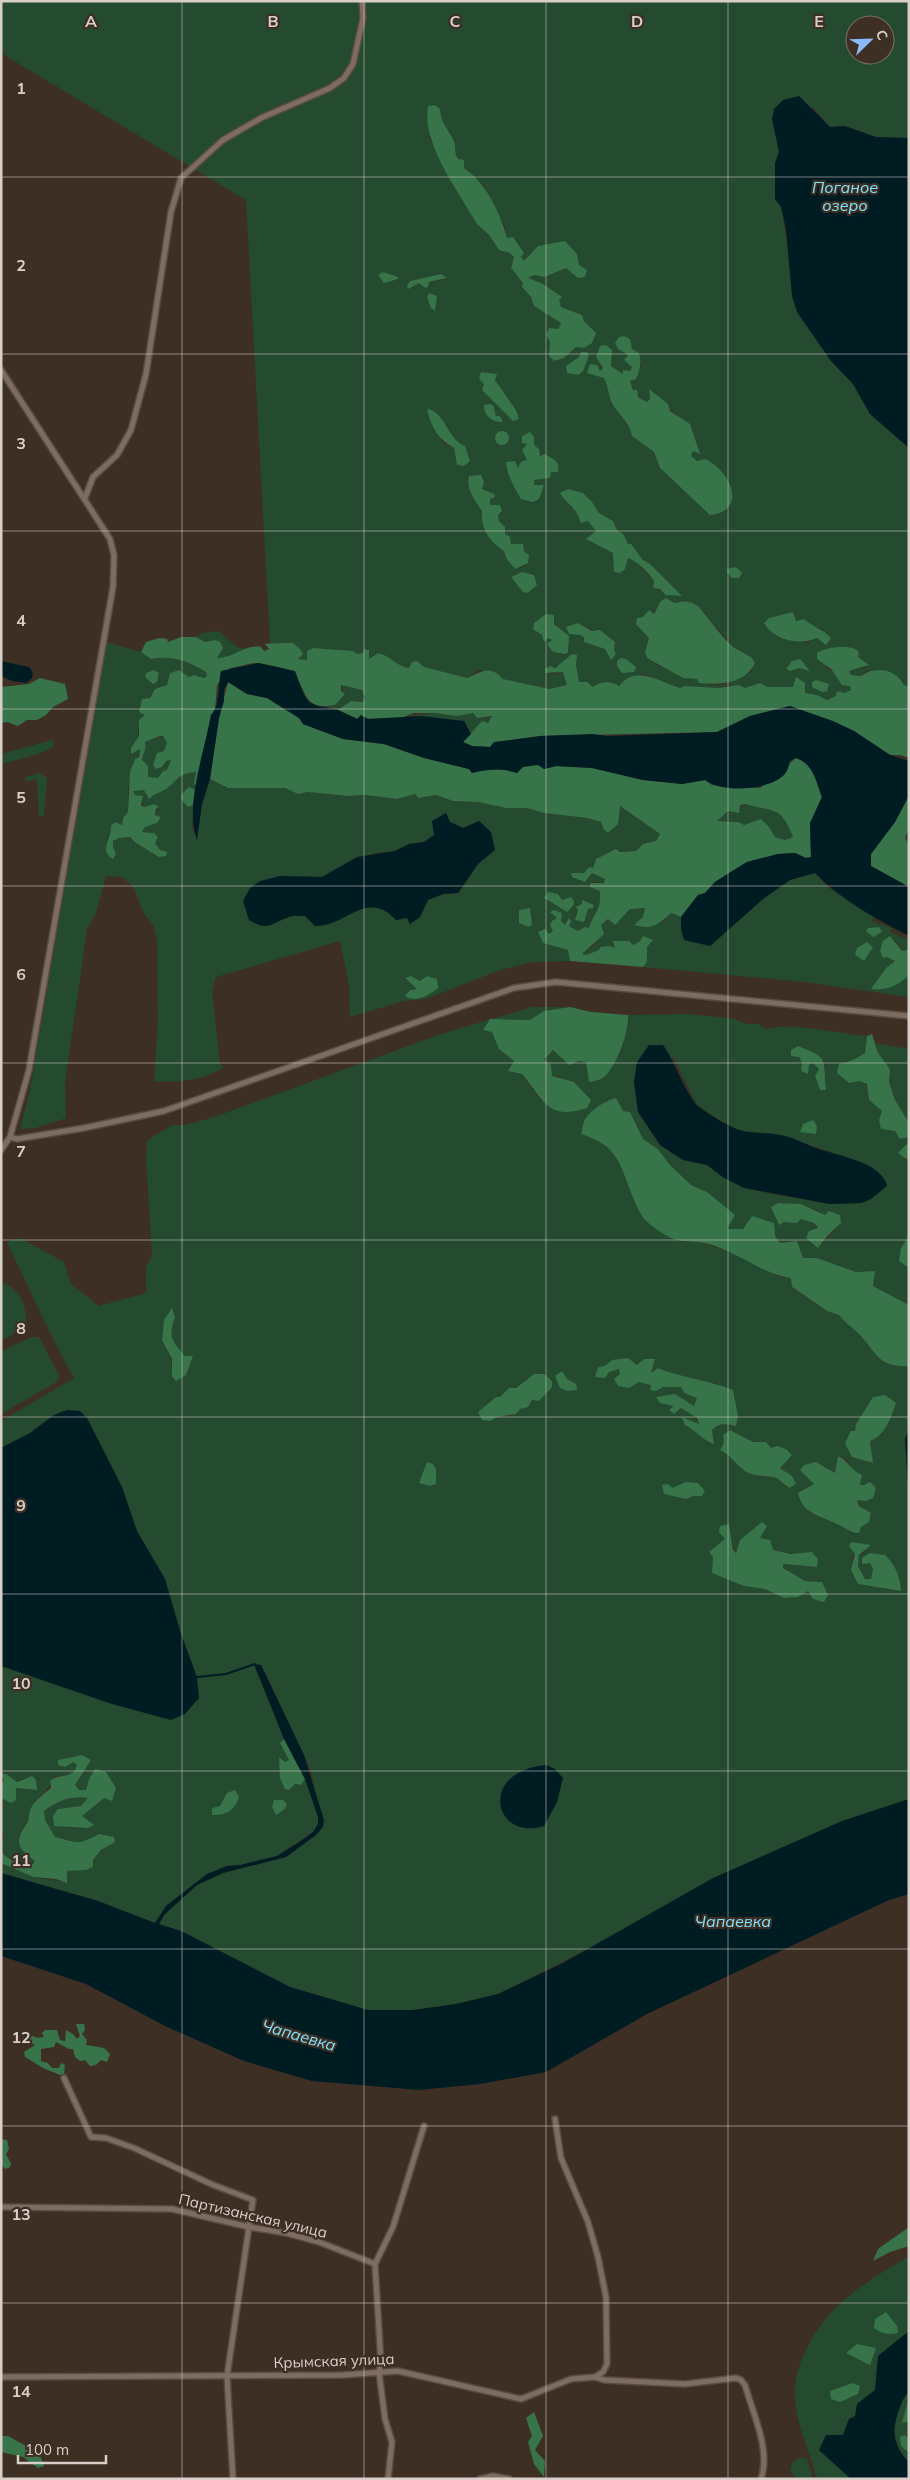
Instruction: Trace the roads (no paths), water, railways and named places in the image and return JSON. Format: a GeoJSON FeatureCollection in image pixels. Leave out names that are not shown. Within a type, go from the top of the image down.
{"type":"FeatureCollection","features":[{"type":"Feature","properties":{"kind":"street"},"geometry":{"type":"LineString","coordinates":[[85,498],[93,478],[118,455],[131,430],[146,374],[171,212],[181,178],[222,140],[262,118],[330,88],[344,78],[353,64],[363,18],[362,1]]}},
{"type":"Feature","properties":{"kind":"street"},"geometry":{"type":"LineString","coordinates":[[1,370],[85,498],[110,539],[114,555],[113,587],[29,1070],[10,1137],[1,1150]]}},
{"type":"Feature","properties":{"kind":"street"},"geometry":{"type":"LineString","coordinates":[[10,1137],[17,1139],[84,1128],[164,1111],[418,1020],[514,988],[535,984],[556,982],[909,1016]]}},
{"type":"Feature","properties":{"kind":"street","name":"Партизанская улица"},"geometry":{"type":"LineString","coordinates":[[64,2078],[92,2137],[106,2138],[134,2148],[211,2184],[253,2200],[249,2228]]}},
{"type":"Feature","properties":{"kind":"street"},"geometry":{"type":"LineString","coordinates":[[555,2119],[558,2149],[569,2180],[588,2222],[606,2297],[607,2364],[603,2372],[595,2377]]}},
{"type":"Feature","properties":{"kind":"street"},"geometry":{"type":"LineString","coordinates":[[388,2479],[392,2442],[384,2419],[379,2372],[381,2363],[375,2264],[393,2227],[424,2126]]}},
{"type":"Feature","properties":{"kind":"street","name":"Партизанская улица"},"geometry":{"type":"LineString","coordinates":[[1,2206],[172,2209],[249,2228],[286,2233],[319,2242],[375,2264]]}},
{"type":"Feature","properties":{"kind":"street"},"geometry":{"type":"LineString","coordinates":[[233,2479],[227,2376],[249,2228]]}},
{"type":"Feature","properties":{"kind":"street","name":"Крымская улица"},"geometry":{"type":"LineString","coordinates":[[1,2377],[227,2376],[398,2371],[521,2399],[562,2382],[595,2377],[604,2380],[685,2384],[736,2378],[745,2385],[765,2459],[761,2479]]}},
{"type":"Feature","properties":{"kind":"street"},"geometry":{"type":"LineString","coordinates":[[480,2479],[493,2476],[509,2479]]}},
{"type":"Feature","properties":{"kind":"water","name":"Поганое озеро"},"geometry":{"type":"Polygon","coordinates":[[[799,96],[830,127],[845,126],[876,137],[909,138],[909,448],[870,414],[853,384],[831,361],[797,312],[792,296],[786,229],[781,207],[775,199],[775,163],[779,152],[772,119],[774,109],[783,100],[799,96]]]}},
{"type":"Feature","properties":{"kind":"water"},"geometry":{"type":"Polygon","coordinates":[[[1,661],[29,667],[33,672],[32,678],[26,683],[12,681],[1,676],[1,661]]]}},
{"type":"Feature","properties":{"kind":"water"},"geometry":{"type":"Polygon","coordinates":[[[258,663],[295,671],[304,695],[309,702],[338,710],[357,719],[361,715],[368,719],[421,716],[464,721],[471,734],[463,742],[472,746],[490,747],[494,742],[540,736],[593,734],[607,736],[717,732],[750,716],[790,706],[833,721],[854,731],[890,755],[909,761],[908,797],[895,822],[871,854],[871,866],[909,887],[909,936],[847,900],[815,873],[790,880],[763,899],[710,946],[684,940],[681,929],[681,917],[698,895],[705,893],[715,882],[747,862],[778,854],[795,853],[806,858],[811,857],[810,823],[822,797],[811,769],[796,758],[790,761],[785,774],[776,780],[756,787],[744,788],[722,787],[705,780],[682,784],[643,780],[592,768],[556,766],[544,769],[538,765],[523,767],[517,773],[495,770],[472,773],[469,769],[424,758],[384,744],[343,739],[303,724],[299,718],[267,698],[247,694],[228,682],[224,690],[224,701],[219,718],[210,779],[202,804],[197,840],[194,827],[194,795],[211,715],[216,706],[221,671],[258,663]]]}},
{"type":"Feature","properties":{"kind":"water"},"geometry":{"type":"Polygon","coordinates":[[[446,813],[450,822],[463,828],[479,821],[491,832],[495,850],[478,864],[458,893],[443,894],[428,900],[420,917],[410,924],[407,918],[396,920],[385,911],[375,908],[356,911],[326,925],[315,926],[305,916],[291,916],[266,926],[249,920],[243,901],[250,888],[260,881],[280,876],[322,877],[357,857],[395,851],[409,844],[424,842],[434,835],[432,821],[446,813]]]}},
{"type":"Feature","properties":{"kind":"water"},"geometry":{"type":"Polygon","coordinates":[[[649,1045],[663,1045],[694,1102],[718,1120],[739,1130],[785,1136],[857,1161],[876,1171],[883,1178],[887,1186],[871,1199],[862,1203],[830,1204],[744,1188],[724,1178],[707,1165],[683,1160],[660,1145],[638,1112],[634,1082],[637,1062],[649,1045]]]}},
{"type":"Feature","properties":{"kind":"water"},"geometry":{"type":"Polygon","coordinates":[[[67,1410],[80,1411],[87,1418],[122,1487],[137,1531],[165,1579],[181,1634],[197,1677],[199,1698],[185,1714],[171,1720],[112,1704],[1,1666],[1,1448],[30,1433],[54,1415],[67,1410]]]}},
{"type":"Feature","properties":{"kind":"water"},"geometry":{"type":"Polygon","coordinates":[[[909,1428],[909,1503],[905,1439],[909,1428]]]}},
{"type":"Feature","properties":{"kind":"water","name":"Чапаевка"},"geometry":{"type":"Polygon","coordinates":[[[254,1664],[261,1665],[304,1755],[324,1820],[323,1827],[316,1835],[286,1857],[223,1873],[197,1885],[164,1915],[159,1924],[181,1931],[290,1987],[368,2010],[413,2010],[456,2004],[498,1994],[563,1963],[713,1878],[842,1821],[909,1799],[909,1894],[889,1900],[647,2014],[546,2072],[480,2084],[419,2090],[312,2081],[244,2061],[165,2026],[86,1984],[1,1956],[1,1873],[98,1901],[155,1923],[166,1906],[207,1874],[227,1866],[240,1865],[277,1856],[313,1832],[318,1824],[318,1817],[305,1779],[284,1739],[254,1664]]]}},
{"type":"Feature","properties":{"kind":"water"},"geometry":{"type":"Polygon","coordinates":[[[546,1765],[555,1769],[563,1778],[557,1802],[544,1826],[527,1828],[514,1824],[505,1816],[500,1804],[502,1792],[509,1780],[524,1770],[546,1765]]]}},
{"type":"Feature","properties":{"kind":"water"},"geometry":{"type":"Polygon","coordinates":[[[909,2331],[909,2389],[896,2419],[895,2434],[898,2448],[909,2462],[909,2479],[851,2479],[819,2450],[826,2435],[843,2435],[849,2419],[855,2416],[857,2404],[875,2390],[878,2356],[909,2331]]]}},
{"type":"Feature","properties":{"kind":"waterway"},"geometry":{"type":"LineString","coordinates":[[197,1677],[226,1674],[255,1664]]}}]}
